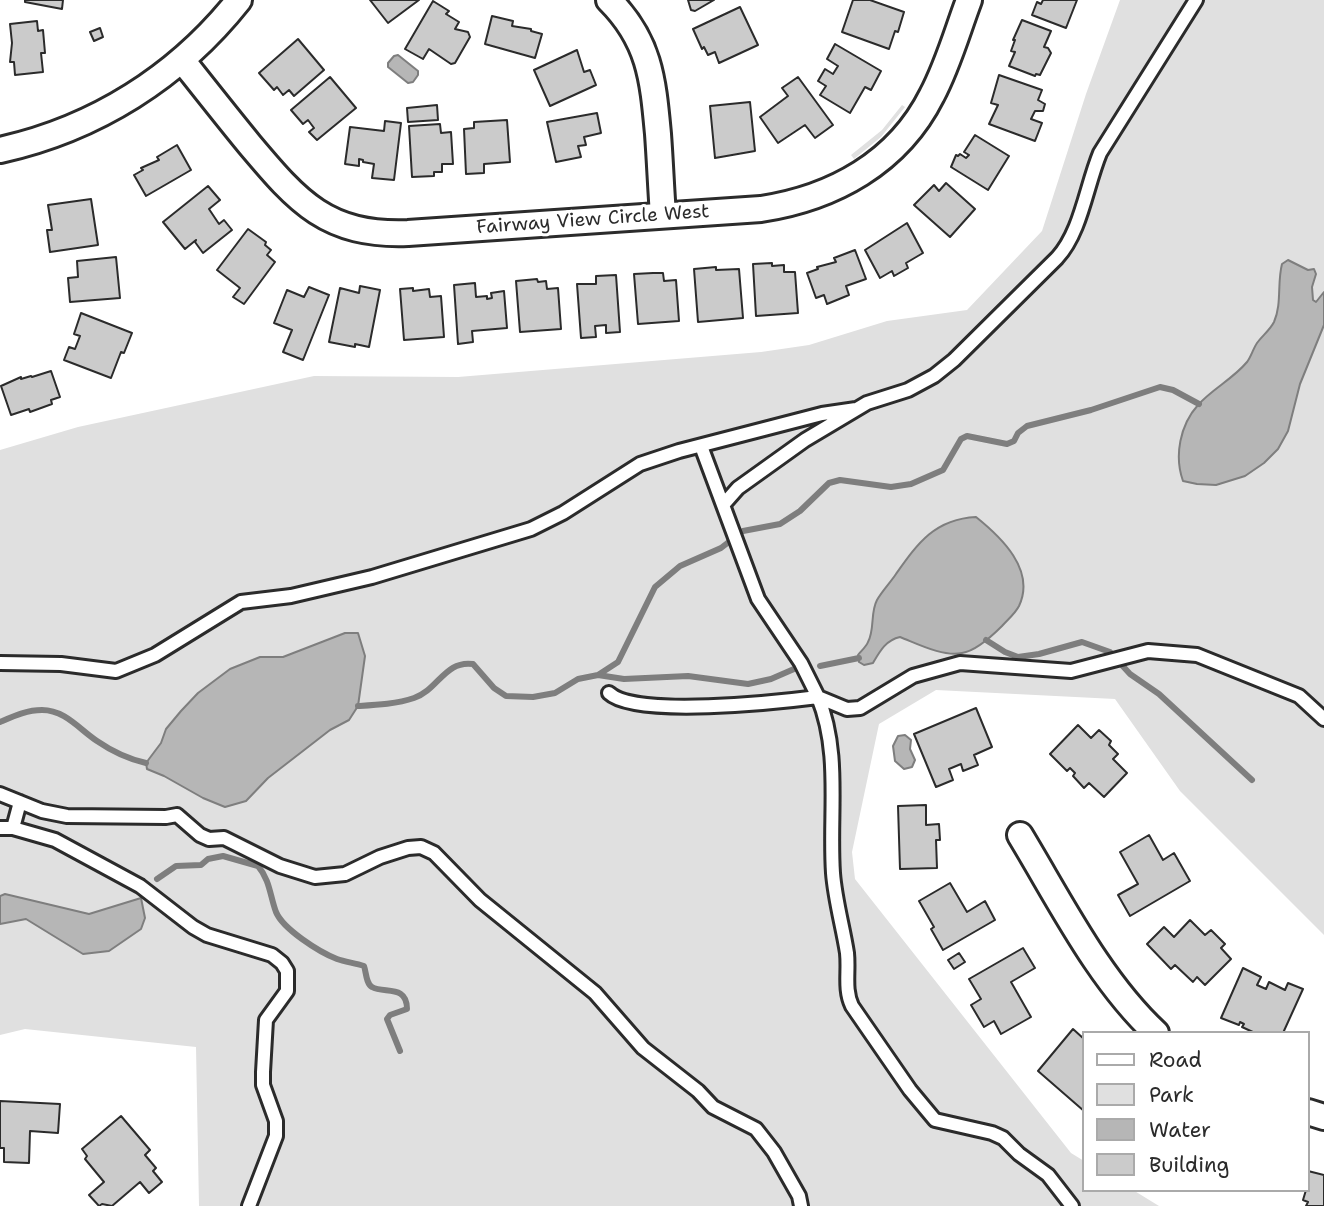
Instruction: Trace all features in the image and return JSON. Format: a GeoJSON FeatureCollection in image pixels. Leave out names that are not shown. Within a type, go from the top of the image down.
{"type":"FeatureCollection","features":[{"type":"Feature","properties":{"kind":"street"},"geometry":{"type":"LineString","coordinates":[[0,150],[60,134],[92,119],[155,81],[211,33],[239,0]]}},
{"type":"Feature","properties":{"kind":"street"},"geometry":{"type":"LineString","coordinates":[[609,0],[634,31],[652,76],[663,215]]}},
{"type":"Feature","properties":{"kind":"street","name":"Fairway View Circle West"},"geometry":{"type":"LineString","coordinates":[[182,60],[284,186],[315,212],[346,226],[376,233],[396,233],[761,209],[825,193],[857,177],[890,151],[922,113],[945,66],[969,0]]}},
{"type":"Feature","properties":{"kind":"street"},"geometry":{"type":"LineString","coordinates":[[1020,835],[1080,935],[1131,1009],[1154,1031]]}},
{"type":"Feature","properties":{"kind":"lane"},"geometry":{"type":"LineString","coordinates":[[723,505],[738,488],[782,456],[856,409],[908,390],[934,376],[954,360],[1066,249],[1100,153],[1196,0]]}},
{"type":"Feature","properties":{"kind":"lane"},"geometry":{"type":"LineString","coordinates":[[0,663],[61,664],[116,671],[155,655],[241,602],[290,596],[372,577],[531,529],[563,513],[640,464],[822,414],[856,409]]}},
{"type":"Feature","properties":{"kind":"lane"},"geometry":{"type":"LineString","coordinates":[[701,446],[758,599],[801,663],[827,720],[832,747],[833,875],[847,958],[847,996],[910,1090],[935,1120],[1003,1138],[1019,1154],[1048,1175],[1072,1206]]}},
{"type":"Feature","properties":{"kind":"lane"},"geometry":{"type":"LineString","coordinates":[[609,693],[616,699],[651,706],[736,705],[818,697],[847,709],[860,708],[913,676],[960,663],[1071,671],[1148,651],[1197,654],[1299,696],[1324,719]]}},
{"type":"Feature","properties":{"kind":"lane"},"geometry":{"type":"LineString","coordinates":[[0,794],[42,811],[67,816],[177,815],[200,835],[209,839],[224,838],[280,866],[315,877],[345,874],[380,857],[408,848],[421,847],[434,853],[480,900],[595,993],[643,1048],[698,1091],[713,1107],[756,1129],[774,1153],[800,1203]]}},
{"type":"Feature","properties":{"kind":"lane"},"geometry":{"type":"LineString","coordinates":[[20,802],[7,828],[55,840],[140,886],[207,935],[272,955],[287,971],[288,991],[266,1020],[263,1085],[276,1121],[276,1136],[249,1206]]}},
{"type":"Feature","properties":{"kind":"green space"},"geometry":{"type":"Polygon","coordinates":[[[1120,0],[1324,0],[1324,935],[1180,791],[1115,699],[936,690],[879,724],[852,852],[855,879],[1071,1153],[1082,1160],[1082,1192],[1136,1192],[1159,1206],[199,1206],[196,1047],[25,1029],[0,1035],[0,450],[78,427],[314,376],[458,377],[761,352],[809,345],[887,321],[967,310],[1042,231],[1086,94],[1120,0]]]}},
{"type":"Feature","properties":{"kind":"green space"},"geometry":{"type":"Polygon","coordinates":[[[902,105],[905,107],[881,137],[854,159],[851,155],[882,130],[902,105]]]}},
{"type":"Feature","properties":{"kind":"water"},"geometry":{"type":"Polygon","coordinates":[[[398,55],[418,71],[413,82],[408,83],[388,67],[388,63],[398,55]]]}},
{"type":"Feature","properties":{"kind":"water"},"geometry":{"type":"Polygon","coordinates":[[[1288,260],[1308,270],[1314,269],[1316,274],[1312,287],[1313,300],[1316,302],[1324,292],[1324,325],[1300,384],[1288,431],[1278,449],[1245,476],[1216,485],[1183,481],[1179,451],[1187,422],[1204,399],[1247,362],[1257,343],[1272,325],[1278,308],[1282,264],[1288,260]]]}},
{"type":"Feature","properties":{"kind":"water"},"geometry":{"type":"Polygon","coordinates":[[[976,517],[1005,544],[1019,567],[1023,593],[1015,612],[989,638],[967,652],[939,652],[900,637],[887,643],[873,663],[864,665],[859,662],[858,655],[870,637],[877,600],[912,552],[938,528],[949,522],[976,517]]]}},
{"type":"Feature","properties":{"kind":"water"},"geometry":{"type":"Polygon","coordinates":[[[345,633],[358,633],[365,656],[358,706],[349,720],[330,730],[268,778],[246,801],[225,807],[147,769],[146,763],[161,743],[166,729],[198,693],[230,669],[260,657],[283,657],[345,633]]]}},
{"type":"Feature","properties":{"kind":"water"},"geometry":{"type":"Polygon","coordinates":[[[905,735],[911,740],[910,749],[915,760],[912,767],[904,769],[895,761],[893,746],[898,736],[905,735]]]}},
{"type":"Feature","properties":{"kind":"water"},"geometry":{"type":"Polygon","coordinates":[[[5,894],[89,914],[141,898],[145,918],[141,929],[109,951],[83,954],[26,919],[0,924],[0,896],[5,894]]]}},
{"type":"Feature","properties":{"kind":"building"},"geometry":{"type":"Polygon","coordinates":[[[63,0],[62,9],[25,2],[63,0]]]}},
{"type":"Feature","properties":{"kind":"building"},"geometry":{"type":"Polygon","coordinates":[[[370,0],[419,0],[388,23],[370,0]]]}},
{"type":"Feature","properties":{"kind":"building"},"geometry":{"type":"Polygon","coordinates":[[[688,0],[714,0],[695,11],[691,10],[688,0]]]}},
{"type":"Feature","properties":{"kind":"building"},"geometry":{"type":"Polygon","coordinates":[[[853,0],[870,0],[904,12],[889,49],[842,32],[853,0]]]}},
{"type":"Feature","properties":{"kind":"building"},"geometry":{"type":"Polygon","coordinates":[[[1043,0],[1077,0],[1066,28],[1032,15],[1037,2],[1041,4],[1043,0]]]}},
{"type":"Feature","properties":{"kind":"building"},"geometry":{"type":"Polygon","coordinates":[[[433,1],[449,11],[446,14],[459,22],[455,29],[468,32],[470,37],[455,63],[451,64],[429,49],[423,59],[405,49],[433,1]]]}},
{"type":"Feature","properties":{"kind":"building"},"geometry":{"type":"Polygon","coordinates":[[[740,7],[758,45],[719,63],[715,52],[708,55],[704,47],[702,49],[693,29],[740,7]]]}},
{"type":"Feature","properties":{"kind":"building"},"geometry":{"type":"Polygon","coordinates":[[[492,16],[513,21],[512,26],[542,34],[535,58],[485,44],[492,16]]]}},
{"type":"Feature","properties":{"kind":"building"},"geometry":{"type":"Polygon","coordinates":[[[1022,20],[1051,31],[1044,47],[1051,53],[1040,75],[1035,76],[1009,66],[1015,52],[1011,51],[1013,40],[1022,20]]]}},
{"type":"Feature","properties":{"kind":"building"},"geometry":{"type":"Polygon","coordinates":[[[37,21],[38,31],[43,30],[43,72],[15,75],[14,62],[10,62],[10,24],[37,21]]]}},
{"type":"Feature","properties":{"kind":"building"},"geometry":{"type":"Polygon","coordinates":[[[100,28],[103,37],[94,41],[90,32],[100,28]]]}},
{"type":"Feature","properties":{"kind":"building"},"geometry":{"type":"Polygon","coordinates":[[[298,39],[324,70],[294,96],[289,90],[283,95],[277,87],[274,90],[259,73],[298,39]]]}},
{"type":"Feature","properties":{"kind":"building"},"geometry":{"type":"Polygon","coordinates":[[[835,44],[881,71],[871,90],[865,87],[850,113],[820,95],[826,86],[818,81],[825,69],[833,74],[838,66],[827,59],[835,44]]]}},
{"type":"Feature","properties":{"kind":"building"},"geometry":{"type":"Polygon","coordinates":[[[577,50],[584,72],[590,70],[596,85],[550,106],[534,70],[577,50]]]}},
{"type":"Feature","properties":{"kind":"building"},"geometry":{"type":"Polygon","coordinates":[[[999,75],[1042,90],[1038,100],[1045,104],[1043,111],[1035,111],[1031,119],[1042,123],[1035,141],[989,124],[998,105],[991,103],[999,75]]]}},
{"type":"Feature","properties":{"kind":"building"},"geometry":{"type":"Polygon","coordinates":[[[330,77],[356,108],[317,140],[309,132],[314,128],[308,120],[303,124],[291,110],[330,77]]]}},
{"type":"Feature","properties":{"kind":"building"},"geometry":{"type":"Polygon","coordinates":[[[798,77],[833,125],[815,138],[805,125],[778,143],[760,117],[788,96],[782,88],[798,77]]]}},
{"type":"Feature","properties":{"kind":"building"},"geometry":{"type":"Polygon","coordinates":[[[750,102],[755,151],[715,158],[710,106],[750,102]]]}},
{"type":"Feature","properties":{"kind":"building"},"geometry":{"type":"Polygon","coordinates":[[[437,105],[438,120],[408,122],[407,108],[437,105]]]}},
{"type":"Feature","properties":{"kind":"building"},"geometry":{"type":"Polygon","coordinates":[[[597,113],[601,133],[584,137],[586,145],[578,146],[581,157],[556,162],[547,122],[597,113]]]}},
{"type":"Feature","properties":{"kind":"building"},"geometry":{"type":"Polygon","coordinates":[[[507,120],[510,162],[484,164],[484,173],[466,174],[464,129],[474,128],[474,122],[507,120]]]}},
{"type":"Feature","properties":{"kind":"building"},"geometry":{"type":"Polygon","coordinates":[[[385,121],[401,123],[394,180],[372,178],[374,164],[363,160],[359,159],[359,166],[345,164],[350,127],[384,131],[385,121]]]}},
{"type":"Feature","properties":{"kind":"building"},"geometry":{"type":"Polygon","coordinates":[[[440,124],[441,133],[451,132],[453,164],[442,164],[442,172],[434,172],[434,176],[412,177],[409,126],[440,124]]]}},
{"type":"Feature","properties":{"kind":"building"},"geometry":{"type":"Polygon","coordinates":[[[975,135],[1009,156],[988,190],[951,167],[956,155],[960,154],[966,158],[969,155],[964,152],[975,135]]]}},
{"type":"Feature","properties":{"kind":"building"},"geometry":{"type":"Polygon","coordinates":[[[177,145],[191,170],[146,196],[134,175],[177,145]]]}},
{"type":"Feature","properties":{"kind":"building"},"geometry":{"type":"Polygon","coordinates":[[[946,183],[975,209],[950,237],[914,205],[934,185],[939,191],[946,183]]]}},
{"type":"Feature","properties":{"kind":"building"},"geometry":{"type":"Polygon","coordinates":[[[208,186],[220,200],[209,209],[219,224],[224,220],[232,230],[203,253],[196,240],[185,249],[163,222],[208,186]]]}},
{"type":"Feature","properties":{"kind":"building"},"geometry":{"type":"Polygon","coordinates":[[[91,199],[98,245],[50,252],[47,230],[52,230],[48,205],[91,199]]]}},
{"type":"Feature","properties":{"kind":"building"},"geometry":{"type":"Polygon","coordinates":[[[907,223],[923,253],[906,263],[908,268],[894,276],[892,271],[880,278],[865,250],[907,223]]]}},
{"type":"Feature","properties":{"kind":"building"},"geometry":{"type":"Polygon","coordinates":[[[248,229],[266,242],[265,245],[271,250],[267,255],[275,262],[244,304],[233,297],[240,288],[217,270],[248,229]]]}},
{"type":"Feature","properties":{"kind":"building"},"geometry":{"type":"Polygon","coordinates":[[[855,250],[866,279],[846,286],[849,295],[827,304],[824,295],[816,298],[807,273],[836,262],[834,258],[855,250]]]}},
{"type":"Feature","properties":{"kind":"building"},"geometry":{"type":"Polygon","coordinates":[[[116,257],[120,298],[70,302],[68,278],[78,277],[77,261],[116,257]]]}},
{"type":"Feature","properties":{"kind":"building"},"geometry":{"type":"Polygon","coordinates":[[[772,263],[772,266],[784,265],[784,272],[795,272],[798,313],[756,316],[753,264],[772,263]]]}},
{"type":"Feature","properties":{"kind":"building"},"geometry":{"type":"Polygon","coordinates":[[[716,267],[716,270],[739,269],[743,318],[698,322],[694,269],[716,267]]]}},
{"type":"Feature","properties":{"kind":"building"},"geometry":{"type":"Polygon","coordinates":[[[663,273],[664,281],[676,280],[679,321],[638,324],[634,274],[663,273]]]}},
{"type":"Feature","properties":{"kind":"building"},"geometry":{"type":"Polygon","coordinates":[[[616,275],[620,332],[606,333],[606,325],[595,326],[596,337],[581,338],[577,284],[596,284],[596,276],[616,275]]]}},
{"type":"Feature","properties":{"kind":"building"},"geometry":{"type":"Polygon","coordinates":[[[537,279],[538,282],[546,281],[547,289],[558,288],[561,329],[520,332],[516,281],[537,279]]]}},
{"type":"Feature","properties":{"kind":"building"},"geometry":{"type":"Polygon","coordinates":[[[475,283],[476,297],[492,298],[491,293],[504,291],[507,328],[472,331],[473,342],[458,344],[454,285],[475,283]]]}},
{"type":"Feature","properties":{"kind":"building"},"geometry":{"type":"Polygon","coordinates":[[[360,286],[380,290],[369,347],[329,342],[340,288],[359,293],[360,286]]]}},
{"type":"Feature","properties":{"kind":"building"},"geometry":{"type":"Polygon","coordinates":[[[309,287],[329,295],[303,360],[283,352],[292,330],[274,323],[287,290],[304,297],[309,287]]]}},
{"type":"Feature","properties":{"kind":"building"},"geometry":{"type":"Polygon","coordinates":[[[413,288],[413,291],[429,289],[430,297],[441,296],[444,337],[404,340],[400,289],[413,288]]]}},
{"type":"Feature","properties":{"kind":"building"},"geometry":{"type":"Polygon","coordinates":[[[81,313],[132,333],[111,378],[64,360],[69,347],[75,349],[80,336],[74,334],[81,313]]]}},
{"type":"Feature","properties":{"kind":"building"},"geometry":{"type":"Polygon","coordinates":[[[51,371],[60,397],[51,400],[52,404],[11,415],[1,386],[21,377],[32,377],[51,371]]]}},
{"type":"Feature","properties":{"kind":"building"},"geometry":{"type":"Polygon","coordinates":[[[976,708],[992,747],[974,755],[978,765],[963,771],[961,764],[949,769],[953,780],[936,787],[914,734],[976,708]]]}},
{"type":"Feature","properties":{"kind":"building"},"geometry":{"type":"Polygon","coordinates":[[[1078,725],[1091,738],[1099,730],[1111,741],[1109,745],[1118,754],[1113,759],[1127,773],[1104,797],[1089,783],[1084,788],[1073,776],[1075,773],[1070,768],[1067,771],[1050,754],[1078,725]]]}},
{"type":"Feature","properties":{"kind":"building"},"geometry":{"type":"Polygon","coordinates":[[[926,805],[926,825],[939,824],[940,840],[936,840],[937,868],[900,869],[898,806],[926,805]]]}},
{"type":"Feature","properties":{"kind":"building"},"geometry":{"type":"Polygon","coordinates":[[[1149,835],[1163,860],[1174,853],[1190,881],[1130,916],[1118,895],[1138,884],[1120,852],[1149,835]]]}},
{"type":"Feature","properties":{"kind":"building"},"geometry":{"type":"Polygon","coordinates":[[[950,883],[967,912],[985,901],[995,920],[943,950],[919,901],[950,883]]]}},
{"type":"Feature","properties":{"kind":"building"},"geometry":{"type":"Polygon","coordinates":[[[1190,920],[1205,935],[1211,930],[1225,944],[1221,948],[1231,959],[1205,985],[1197,977],[1193,982],[1175,965],[1171,969],[1147,944],[1164,927],[1174,937],[1190,920]]]}},
{"type":"Feature","properties":{"kind":"building"},"geometry":{"type":"Polygon","coordinates":[[[1023,948],[1035,968],[1011,982],[1031,1017],[1001,1034],[994,1021],[984,1027],[971,1005],[981,999],[969,979],[1023,948]]]}},
{"type":"Feature","properties":{"kind":"building"},"geometry":{"type":"Polygon","coordinates":[[[959,953],[965,962],[954,969],[948,960],[959,953]]]}},
{"type":"Feature","properties":{"kind":"building"},"geometry":{"type":"Polygon","coordinates":[[[1243,968],[1261,977],[1257,985],[1266,989],[1269,982],[1285,990],[1288,983],[1303,989],[1284,1031],[1251,1031],[1242,1027],[1244,1024],[1240,1022],[1239,1025],[1221,1018],[1243,968]]]}},
{"type":"Feature","properties":{"kind":"building"},"geometry":{"type":"Polygon","coordinates":[[[1073,1029],[1082,1037],[1082,1109],[1038,1071],[1073,1029]]]}},
{"type":"Feature","properties":{"kind":"building"},"geometry":{"type":"Polygon","coordinates":[[[0,1101],[60,1104],[58,1133],[30,1131],[29,1163],[4,1162],[4,1148],[0,1148],[0,1101]]]}},
{"type":"Feature","properties":{"kind":"building"},"geometry":{"type":"Polygon","coordinates":[[[121,1116],[150,1150],[145,1155],[156,1168],[153,1171],[162,1182],[149,1193],[140,1182],[112,1206],[99,1206],[89,1195],[104,1182],[85,1159],[87,1156],[82,1149],[121,1116]]]}},
{"type":"Feature","properties":{"kind":"building"},"geometry":{"type":"Polygon","coordinates":[[[1310,1172],[1324,1175],[1324,1206],[1306,1206],[1308,1202],[1303,1200],[1305,1192],[1310,1192],[1310,1172]]]}},
{"type":"Feature","properties":{"kind":"waterway"},"geometry":{"type":"LineString","coordinates":[[358,706],[394,703],[414,698],[429,689],[455,666],[463,664],[473,664],[494,688],[506,696],[533,697],[555,693],[578,679],[598,675],[618,662],[655,587],[680,566],[721,548],[743,531],[780,524],[800,511],[829,483],[840,480],[891,487],[911,484],[943,470],[961,439],[967,436],[1007,444],[1014,441],[1018,433],[1027,426],[1091,410],[1160,387],[1173,390],[1199,404]]}},
{"type":"Feature","properties":{"kind":"waterway"},"geometry":{"type":"LineString","coordinates":[[986,640],[1018,657],[1082,642],[1110,652],[1130,674],[1159,694],[1252,780]]}},
{"type":"Feature","properties":{"kind":"waterway"},"geometry":{"type":"LineString","coordinates":[[820,666],[859,658]]}},
{"type":"Feature","properties":{"kind":"waterway"},"geometry":{"type":"LineString","coordinates":[[598,675],[624,679],[688,676],[748,684],[771,679],[794,669]]}},
{"type":"Feature","properties":{"kind":"waterway"},"geometry":{"type":"LineString","coordinates":[[0,722],[31,711],[58,713],[115,752],[146,763]]}},
{"type":"Feature","properties":{"kind":"waterway"},"geometry":{"type":"LineString","coordinates":[[157,879],[176,866],[201,865],[208,859],[223,856],[258,866],[267,882],[276,912],[286,926],[329,956],[364,966],[367,980],[372,987],[394,991],[403,996],[407,1009],[390,1015],[387,1019],[400,1051]]}}]}
